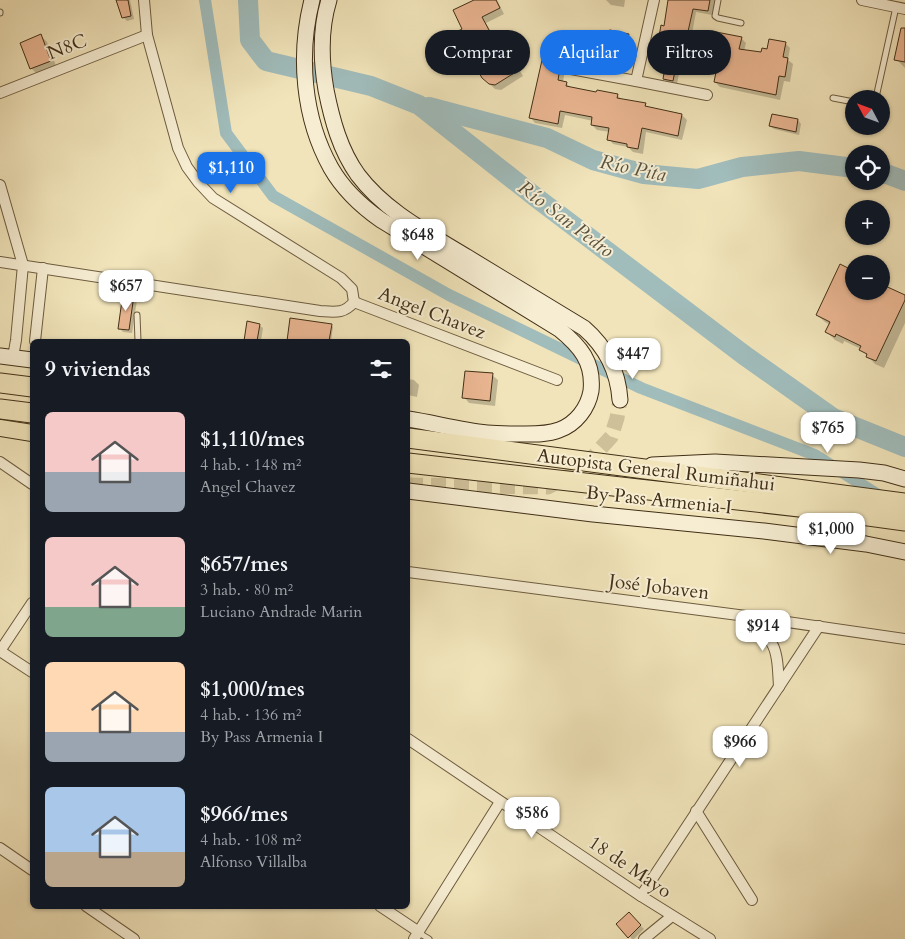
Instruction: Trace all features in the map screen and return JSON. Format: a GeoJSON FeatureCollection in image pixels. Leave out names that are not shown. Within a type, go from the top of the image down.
{"type":"FeatureCollection","features":[{"type":"Feature","properties":{"kind":"highway"},"geometry":{"type":"LineString","coordinates":[[0,383],[30,388]]}},
{"type":"Feature","properties":{"kind":"highway"},"geometry":{"type":"LineString","coordinates":[[0,408],[30,413]]}},
{"type":"Feature","properties":{"kind":"highway","name":"Autopista General Rumiñahui"},"geometry":{"type":"LineString","coordinates":[[410,438],[628,467],[820,500],[905,520]]}},
{"type":"Feature","properties":{"kind":"highway","name":"Autopista General Rumiñahui"},"geometry":{"type":"LineString","coordinates":[[410,463],[820,500],[905,503]]}},
{"type":"Feature","properties":{"kind":"main road"},"geometry":{"type":"LineString","coordinates":[[312,0],[306,36],[304,79],[320,144],[331,168],[352,196],[381,220],[559,329],[576,344],[586,358],[590,377],[589,398],[583,412],[572,423],[552,432],[536,434],[486,433],[410,419]]}},
{"type":"Feature","properties":{"kind":"main road"},"geometry":{"type":"LineString","coordinates":[[329,0],[322,34],[324,77],[332,122],[347,157],[358,175],[371,191],[399,216],[584,328],[602,346],[613,366],[618,382],[620,400]]}},
{"type":"Feature","properties":{"kind":"main road"},"geometry":{"type":"LineString","coordinates":[[6,356],[30,358]]}},
{"type":"Feature","properties":{"kind":"main road"},"geometry":{"type":"LineString","coordinates":[[0,428],[30,433]]}},
{"type":"Feature","properties":{"kind":"main road","name":"By Pass Armenia I"},"geometry":{"type":"LineString","coordinates":[[628,467],[685,462],[715,462],[859,470],[884,473],[905,479]]}},
{"type":"Feature","properties":{"kind":"main road","name":"By Pass Armenia I"},"geometry":{"type":"LineString","coordinates":[[410,491],[593,514],[764,531],[866,544],[905,552]]}},
{"type":"Feature","properties":{"kind":"street","name":"Angel Chavez"},"geometry":{"type":"LineString","coordinates":[[144,0],[147,35],[178,148],[187,167],[213,198],[341,278],[352,289],[354,302],[557,380]]}},
{"type":"Feature","properties":{"kind":"street"},"geometry":{"type":"LineString","coordinates":[[636,81],[654,0]]}},
{"type":"Feature","properties":{"kind":"street"},"geometry":{"type":"LineString","coordinates":[[862,0],[901,8]]}},
{"type":"Feature","properties":{"kind":"street","name":"N8C"},"geometry":{"type":"LineString","coordinates":[[0,93],[147,35]]}},
{"type":"Feature","properties":{"kind":"street"},"geometry":{"type":"LineString","coordinates":[[604,75],[707,95]]}},
{"type":"Feature","properties":{"kind":"street"},"geometry":{"type":"LineString","coordinates":[[0,185],[22,265],[16,340],[6,356]]}},
{"type":"Feature","properties":{"kind":"street"},"geometry":{"type":"LineString","coordinates":[[0,262],[329,312],[348,309],[354,302]]}},
{"type":"Feature","properties":{"kind":"street"},"geometry":{"type":"LineString","coordinates":[[34,339],[43,268]]}},
{"type":"Feature","properties":{"kind":"street"},"geometry":{"type":"LineString","coordinates":[[0,462],[30,483]]}},
{"type":"Feature","properties":{"kind":"street","name":"José Jobaven"},"geometry":{"type":"LineString","coordinates":[[410,572],[746,616],[905,639]]}},
{"type":"Feature","properties":{"kind":"street"},"geometry":{"type":"LineString","coordinates":[[30,606],[0,651],[30,671]]}},
{"type":"Feature","properties":{"kind":"street"},"geometry":{"type":"LineString","coordinates":[[746,616],[765,633],[775,648],[779,687]]}},
{"type":"Feature","properties":{"kind":"street"},"geometry":{"type":"LineString","coordinates":[[641,896],[819,626]]}},
{"type":"Feature","properties":{"kind":"street","name":"18 de Mayo"},"geometry":{"type":"LineString","coordinates":[[410,740],[641,896],[710,939]]}},
{"type":"Feature","properties":{"kind":"street"},"geometry":{"type":"LineString","coordinates":[[384,909],[416,936],[500,802]]}},
{"type":"Feature","properties":{"kind":"street"},"geometry":{"type":"LineString","coordinates":[[696,811],[752,900]]}},
{"type":"Feature","properties":{"kind":"street"},"geometry":{"type":"LineString","coordinates":[[0,848],[30,869]]}},
{"type":"Feature","properties":{"kind":"street"},"geometry":{"type":"LineString","coordinates":[[90,909],[134,939]]}},
{"type":"Feature","properties":{"kind":"street"},"geometry":{"type":"LineString","coordinates":[[644,939],[672,916]]}},
{"type":"Feature","properties":{"kind":"lane"},"geometry":{"type":"LineString","coordinates":[[718,0],[716,16],[718,18],[741,23]]}},
{"type":"Feature","properties":{"kind":"lane"},"geometry":{"type":"LineString","coordinates":[[878,90],[901,8]]}},
{"type":"Feature","properties":{"kind":"lane"},"geometry":{"type":"LineString","coordinates":[[833,98],[845,100]]}},
{"type":"Feature","properties":{"kind":"lane"},"geometry":{"type":"LineString","coordinates":[[138,316],[138,339]]}},
{"type":"Feature","properties":{"kind":"lane"},"geometry":{"type":"LineString","coordinates":[[416,936],[429,939]]}},
{"type":"Feature","properties":{"kind":"building"},"geometry":{"type":"Polygon","coordinates":[[[116,0],[128,0],[131,16],[122,18],[116,0]]]}},
{"type":"Feature","properties":{"kind":"building"},"geometry":{"type":"Polygon","coordinates":[[[474,0],[496,0],[500,8],[482,17],[489,30],[460,30],[462,29],[453,10],[474,0]]]}},
{"type":"Feature","properties":{"kind":"building"},"geometry":{"type":"Polygon","coordinates":[[[668,0],[710,0],[708,11],[693,9],[688,30],[660,30],[661,25],[664,26],[668,0]]]}},
{"type":"Feature","properties":{"kind":"building"},"geometry":{"type":"Polygon","coordinates":[[[901,28],[905,28],[905,62],[894,60],[901,28]]]}},
{"type":"Feature","properties":{"kind":"building"},"geometry":{"type":"Polygon","coordinates":[[[41,34],[51,61],[30,69],[20,43],[41,34]]]}},
{"type":"Feature","properties":{"kind":"building"},"geometry":{"type":"Polygon","coordinates":[[[731,35],[742,37],[739,49],[761,52],[762,48],[767,49],[769,39],[786,42],[783,57],[788,58],[785,77],[779,76],[776,95],[714,82],[715,75],[731,75],[731,35]]]}},
{"type":"Feature","properties":{"kind":"building"},"geometry":{"type":"Polygon","coordinates":[[[540,69],[540,75],[559,75],[558,80],[567,82],[566,86],[618,94],[617,98],[646,103],[645,106],[682,114],[678,136],[642,128],[638,149],[627,147],[627,144],[607,140],[609,128],[591,125],[592,117],[560,111],[558,124],[529,118],[540,69]]]}},
{"type":"Feature","properties":{"kind":"building"},"geometry":{"type":"Polygon","coordinates":[[[480,75],[511,75],[495,85],[489,84],[480,75]]]}},
{"type":"Feature","properties":{"kind":"building"},"geometry":{"type":"Polygon","coordinates":[[[664,75],[674,75],[673,81],[663,79],[664,75]]]}},
{"type":"Feature","properties":{"kind":"building"},"geometry":{"type":"Polygon","coordinates":[[[772,114],[798,119],[796,132],[769,126],[772,114]]]}},
{"type":"Feature","properties":{"kind":"building"},"geometry":{"type":"Polygon","coordinates":[[[840,264],[845,266],[845,300],[890,300],[890,288],[905,295],[905,300],[876,361],[866,357],[867,354],[859,350],[861,346],[836,334],[835,337],[825,332],[830,322],[816,315],[840,264]]]}},
{"type":"Feature","properties":{"kind":"building"},"geometry":{"type":"Polygon","coordinates":[[[123,293],[134,295],[129,330],[118,329],[123,293]]]}},
{"type":"Feature","properties":{"kind":"building"},"geometry":{"type":"Polygon","coordinates":[[[290,318],[332,324],[329,339],[287,339],[290,318]]]}},
{"type":"Feature","properties":{"kind":"building"},"geometry":{"type":"Polygon","coordinates":[[[247,321],[260,324],[257,339],[244,339],[247,321]]]}},
{"type":"Feature","properties":{"kind":"building"},"geometry":{"type":"Polygon","coordinates":[[[465,371],[493,373],[490,401],[462,398],[465,371]]]}},
{"type":"Feature","properties":{"kind":"building"},"geometry":{"type":"Polygon","coordinates":[[[629,912],[641,925],[628,938],[616,924],[629,912]]]}},
{"type":"Feature","properties":{"kind":"waterway"},"geometry":{"type":"LineString","coordinates":[[205,0],[226,133],[273,196],[449,295],[641,388],[815,455],[883,498]]}},
{"type":"Feature","properties":{"kind":"waterway","name":"Río San Pedro"},"geometry":{"type":"LineString","coordinates":[[248,0],[250,40],[266,61],[371,86],[419,105],[538,199],[744,355],[833,418],[905,447]]}},
{"type":"Feature","properties":{"kind":"waterway","name":"Río Pita"},"geometry":{"type":"LineString","coordinates":[[429,107],[547,138],[593,160],[644,174],[698,179],[742,167],[799,161],[845,167]]}},
{"type":"Feature","properties":{"kind":"waterway","name":"Río Pita"},"geometry":{"type":"LineString","coordinates":[[890,175],[905,181]]}},
{"type":"Feature","properties":{"kind":"tunnel"},"geometry":{"type":"LineString","coordinates":[[410,485],[548,487],[583,468],[611,437],[620,400]]}}]}
